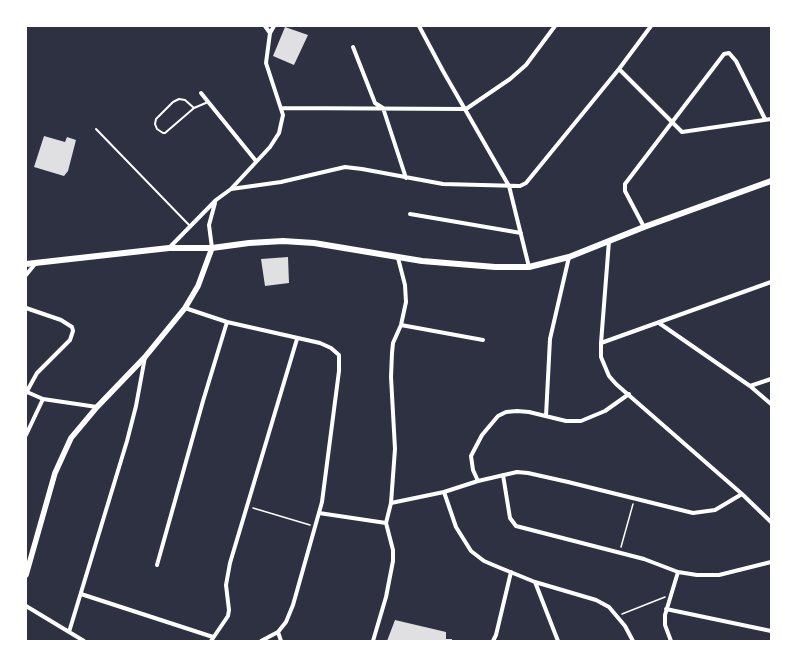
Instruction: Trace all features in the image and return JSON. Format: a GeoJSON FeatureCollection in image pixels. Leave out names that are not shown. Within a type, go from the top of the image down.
{"type":"FeatureCollection","features":[{"type":"Feature","properties":{"kind":"main road"},"geometry":{"type":"LineString","coordinates":[[26,264],[169,248],[212,248],[249,243],[283,242],[314,243],[398,258],[495,267],[529,267],[568,257],[644,227],[771,181]]}},
{"type":"Feature","properties":{"kind":"street"},"geometry":{"type":"LineString","coordinates":[[265,26],[270,33]]}},
{"type":"Feature","properties":{"kind":"street"},"geometry":{"type":"LineString","coordinates":[[169,248],[216,200],[231,189],[270,148],[279,133],[283,115],[266,63],[270,33],[274,26]]}},
{"type":"Feature","properties":{"kind":"street"},"geometry":{"type":"LineString","coordinates":[[419,26],[509,186],[529,267]]}},
{"type":"Feature","properties":{"kind":"street"},"geometry":{"type":"LineString","coordinates":[[281,108],[466,109],[510,79],[526,64],[554,26]]}},
{"type":"Feature","properties":{"kind":"street"},"geometry":{"type":"LineString","coordinates":[[231,189],[281,182],[345,167],[443,184],[520,186],[526,183],[619,69],[651,26]]}},
{"type":"Feature","properties":{"kind":"street"},"geometry":{"type":"LineString","coordinates":[[353,47],[375,102],[383,108],[406,178]]}},
{"type":"Feature","properties":{"kind":"street"},"geometry":{"type":"LineString","coordinates":[[644,227],[625,191],[624,184],[673,123],[724,54],[729,54],[736,61],[765,119]]}},
{"type":"Feature","properties":{"kind":"street"},"geometry":{"type":"LineString","coordinates":[[619,69],[682,132],[771,119]]}},
{"type":"Feature","properties":{"kind":"street"},"geometry":{"type":"LineString","coordinates":[[202,93],[256,161]]}},
{"type":"Feature","properties":{"kind":"street"},"geometry":{"type":"LineString","coordinates":[[26,575],[48,498],[63,453],[71,438],[96,407],[145,357],[184,308],[198,286],[212,248],[209,226],[216,200]]}},
{"type":"Feature","properties":{"kind":"street"},"geometry":{"type":"LineString","coordinates":[[410,214],[521,233]]}},
{"type":"Feature","properties":{"kind":"street"},"geometry":{"type":"LineString","coordinates":[[609,241],[600,343],[601,357],[609,376],[616,384],[742,494],[771,522]]}},
{"type":"Feature","properties":{"kind":"street"},"geometry":{"type":"LineString","coordinates":[[546,416],[550,339],[568,257]]}},
{"type":"Feature","properties":{"kind":"street"},"geometry":{"type":"LineString","coordinates":[[373,641],[386,598],[393,550],[386,523],[391,503],[395,449],[391,377],[392,353],[396,334],[401,325],[405,293],[398,258]]}},
{"type":"Feature","properties":{"kind":"street"},"geometry":{"type":"LineString","coordinates":[[26,275],[35,264]]}},
{"type":"Feature","properties":{"kind":"street"},"geometry":{"type":"LineString","coordinates":[[600,343],[771,282]]}},
{"type":"Feature","properties":{"kind":"street"},"geometry":{"type":"LineString","coordinates":[[26,308],[68,323],[73,331],[70,340],[37,373],[26,392],[42,399],[96,407]]}},
{"type":"Feature","properties":{"kind":"street"},"geometry":{"type":"LineString","coordinates":[[184,308],[227,322],[320,344],[331,348],[339,355],[340,361],[327,465],[316,526],[289,616],[278,632],[261,641]]}},
{"type":"Feature","properties":{"kind":"street"},"geometry":{"type":"LineString","coordinates":[[157,565],[227,322]]}},
{"type":"Feature","properties":{"kind":"street"},"geometry":{"type":"LineString","coordinates":[[659,323],[750,386],[771,404]]}},
{"type":"Feature","properties":{"kind":"street"},"geometry":{"type":"LineString","coordinates":[[401,325],[483,340]]}},
{"type":"Feature","properties":{"kind":"street"},"geometry":{"type":"LineString","coordinates":[[81,594],[212,639],[228,616],[229,610],[226,586],[227,575],[297,339]]}},
{"type":"Feature","properties":{"kind":"street"},"geometry":{"type":"LineString","coordinates":[[69,632],[136,406],[145,357]]}},
{"type":"Feature","properties":{"kind":"street"},"geometry":{"type":"LineString","coordinates":[[750,386],[771,379]]}},
{"type":"Feature","properties":{"kind":"street"},"geometry":{"type":"LineString","coordinates":[[478,481],[473,470],[471,456],[482,435],[498,416],[506,412],[517,411],[566,421],[581,421],[605,411],[629,394]]}},
{"type":"Feature","properties":{"kind":"street"},"geometry":{"type":"LineString","coordinates":[[26,435],[42,399]]}},
{"type":"Feature","properties":{"kind":"street"},"geometry":{"type":"LineString","coordinates":[[391,503],[444,492],[478,481],[517,472],[528,473],[693,513],[703,513],[721,508],[742,494]]}},
{"type":"Feature","properties":{"kind":"street"},"geometry":{"type":"LineString","coordinates":[[503,476],[510,518],[516,526],[620,553],[678,572],[697,576],[719,575],[771,562]]}},
{"type":"Feature","properties":{"kind":"street"},"geometry":{"type":"LineString","coordinates":[[444,492],[456,527],[471,551],[484,561],[535,582],[596,600],[609,607],[619,616],[633,641]]}},
{"type":"Feature","properties":{"kind":"street"},"geometry":{"type":"LineString","coordinates":[[319,512],[386,523]]}},
{"type":"Feature","properties":{"kind":"street"},"geometry":{"type":"LineString","coordinates":[[494,641],[511,572]]}},
{"type":"Feature","properties":{"kind":"street"},"geometry":{"type":"LineString","coordinates":[[671,641],[665,625],[666,609],[678,572]]}},
{"type":"Feature","properties":{"kind":"street"},"geometry":{"type":"LineString","coordinates":[[535,582],[558,641]]}},
{"type":"Feature","properties":{"kind":"street"},"geometry":{"type":"LineString","coordinates":[[26,606],[84,641]]}},
{"type":"Feature","properties":{"kind":"street"},"geometry":{"type":"LineString","coordinates":[[666,609],[771,631]]}},
{"type":"Feature","properties":{"kind":"street"},"geometry":{"type":"LineString","coordinates":[[278,632],[281,641]]}},
{"type":"Feature","properties":{"kind":"lane"},"geometry":{"type":"LineString","coordinates":[[194,108],[185,100],[179,99],[173,102],[156,119],[154,124],[162,133],[166,133],[194,108],[208,102]]}},
{"type":"Feature","properties":{"kind":"lane"},"geometry":{"type":"LineString","coordinates":[[96,129],[190,226]]}},
{"type":"Feature","properties":{"kind":"path"},"geometry":{"type":"LineString","coordinates":[[620,553],[635,499]]}},
{"type":"Feature","properties":{"kind":"path"},"geometry":{"type":"LineString","coordinates":[[247,507],[316,526]]}},
{"type":"Feature","properties":{"kind":"path"},"geometry":{"type":"LineString","coordinates":[[619,616],[670,595]]}},
{"type":"Feature","properties":{"kind":"building"},"geometry":{"type":"Polygon","coordinates":[[[285,27],[308,35],[294,65],[273,56],[285,27]]]}},
{"type":"Feature","properties":{"kind":"building"},"geometry":{"type":"Polygon","coordinates":[[[44,136],[65,142],[67,137],[76,140],[68,171],[64,176],[34,167],[44,136]]]}},
{"type":"Feature","properties":{"kind":"building"},"geometry":{"type":"Polygon","coordinates":[[[288,257],[289,283],[265,286],[261,259],[288,257]]]}},
{"type":"Feature","properties":{"kind":"building"},"geometry":{"type":"Polygon","coordinates":[[[395,620],[446,632],[446,639],[452,639],[452,641],[387,641],[395,620]]]}}]}
